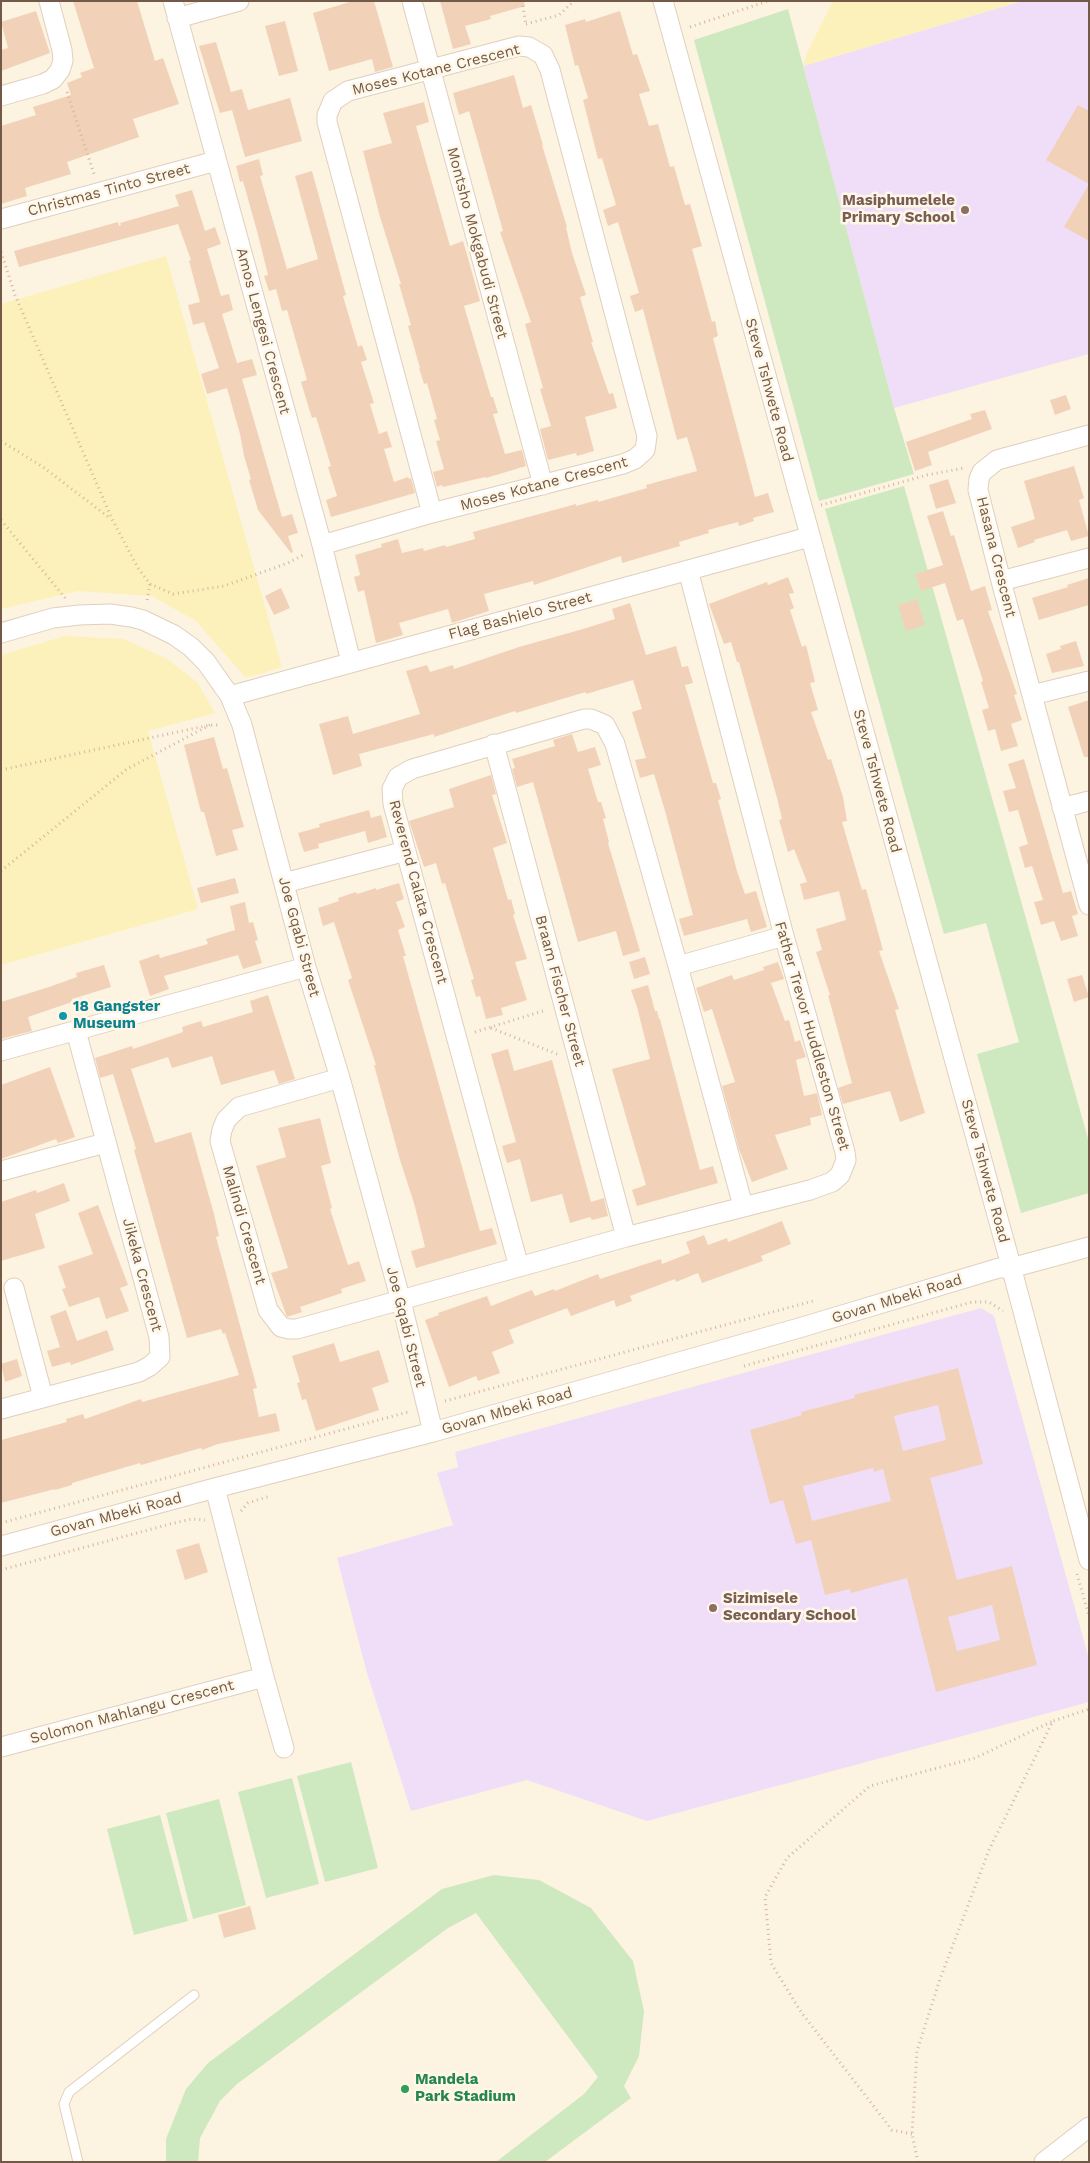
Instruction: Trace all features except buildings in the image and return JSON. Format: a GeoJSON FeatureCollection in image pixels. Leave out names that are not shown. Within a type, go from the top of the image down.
{"type":"FeatureCollection","features":[{"type":"Feature","properties":{"kind":"street"},"geometry":{"type":"LineString","coordinates":[[1,96],[43,84],[53,79],[60,70],[62,50],[49,1]]}},
{"type":"Feature","properties":{"kind":"street"},"geometry":{"type":"LineString","coordinates":[[175,10],[239,1]]}},
{"type":"Feature","properties":{"kind":"street","name":"Montsho Mokgabudi Street"},"geometry":{"type":"LineString","coordinates":[[412,1],[542,485]]}},
{"type":"Feature","properties":{"kind":"street","name":"Steve Tshwete Road"},"geometry":{"type":"LineString","coordinates":[[663,1],[1011,1268],[1089,1560]]}},
{"type":"Feature","properties":{"kind":"street","name":"Amos Lengesi Crescent"},"geometry":{"type":"LineString","coordinates":[[175,10],[322,545],[351,662]]}},
{"type":"Feature","properties":{"kind":"street","name":"Moses Kotane Crescent"},"geometry":{"type":"LineString","coordinates":[[322,545],[432,513],[636,459],[645,450],[647,436],[550,70],[543,55],[529,47],[519,46],[348,91],[333,101],[327,122],[432,513]]}},
{"type":"Feature","properties":{"kind":"street","name":"Christmas Tinto Street"},"geometry":{"type":"LineString","coordinates":[[1,219],[216,161]]}},
{"type":"Feature","properties":{"kind":"street"},"geometry":{"type":"LineString","coordinates":[[982,472],[997,460],[1089,435]]}},
{"type":"Feature","properties":{"kind":"street","name":"Hasana Crescent"},"geometry":{"type":"LineString","coordinates":[[982,472],[979,479],[980,502],[1089,905]]}},
{"type":"Feature","properties":{"kind":"street","name":"Flag Bashielo Street"},"geometry":{"type":"LineString","coordinates":[[230,696],[809,537]]}},
{"type":"Feature","properties":{"kind":"street"},"geometry":{"type":"LineString","coordinates":[[1001,581],[1089,558]]}},
{"type":"Feature","properties":{"kind":"street","name":"Father Trevor Huddleston Street"},"geometry":{"type":"LineString","coordinates":[[401,1301],[519,1266],[825,1186],[840,1175],[846,1160],[784,936],[688,570]]}},
{"type":"Feature","properties":{"kind":"street","name":"Joe Gqabi Street"},"geometry":{"type":"LineString","coordinates":[[1,633],[53,618],[78,615],[110,614],[143,620],[174,635],[191,647],[206,662],[230,696],[242,725],[306,967],[340,1078],[401,1301],[433,1432]]}},
{"type":"Feature","properties":{"kind":"street"},"geometry":{"type":"LineString","coordinates":[[1032,695],[1089,681]]}},
{"type":"Feature","properties":{"kind":"street","name":"Reverend Calata Crescent"},"geometry":{"type":"LineString","coordinates":[[519,1266],[391,796],[394,784],[398,778],[412,769],[584,719],[591,719],[605,725],[615,744],[743,1206]]}},
{"type":"Feature","properties":{"kind":"street","name":"Braam Fischer Street"},"geometry":{"type":"LineString","coordinates":[[494,744],[626,1237]]}},
{"type":"Feature","properties":{"kind":"street"},"geometry":{"type":"LineString","coordinates":[[1062,808],[1089,801]]}},
{"type":"Feature","properties":{"kind":"street"},"geometry":{"type":"LineString","coordinates":[[284,883],[406,851]]}},
{"type":"Feature","properties":{"kind":"street"},"geometry":{"type":"LineString","coordinates":[[678,966],[784,936]]}},
{"type":"Feature","properties":{"kind":"street"},"geometry":{"type":"LineString","coordinates":[[1,1051],[306,967]]}},
{"type":"Feature","properties":{"kind":"street","name":"Jikeka Crescent"},"geometry":{"type":"LineString","coordinates":[[1,1409],[139,1372],[150,1366],[160,1357],[159,1337],[76,1031]]}},
{"type":"Feature","properties":{"kind":"street","name":"Malindi Crescent"},"geometry":{"type":"LineString","coordinates":[[340,1078],[238,1107],[226,1120],[220,1141],[268,1310],[282,1327],[297,1329],[401,1301]]}},
{"type":"Feature","properties":{"kind":"street"},"geometry":{"type":"LineString","coordinates":[[1,1171],[105,1143]]}},
{"type":"Feature","properties":{"kind":"street","name":"Govan Mbeki Road"},"geometry":{"type":"LineString","coordinates":[[1,1546],[433,1432],[799,1328],[999,1268],[1011,1268],[1089,1247]]}},
{"type":"Feature","properties":{"kind":"street"},"geometry":{"type":"LineString","coordinates":[[14,1288],[43,1397]]}},
{"type":"Feature","properties":{"kind":"street"},"geometry":{"type":"LineString","coordinates":[[215,1488],[284,1748]]}},
{"type":"Feature","properties":{"kind":"street","name":"Solomon Mahlangu Crescent"},"geometry":{"type":"LineString","coordinates":[[1,1747],[264,1677]]}},
{"type":"Feature","properties":{"kind":"street"},"geometry":{"type":"LineString","coordinates":[[1044,2162],[1089,2127]]}},
{"type":"Feature","properties":{"kind":"lane"},"geometry":{"type":"LineString","coordinates":[[78,2162],[65,2110],[66,2097],[69,2092],[194,1995]]}},
{"type":"Feature","properties":{"kind":"path"},"geometry":{"type":"LineString","coordinates":[[522,1],[529,47]]}},
{"type":"Feature","properties":{"kind":"path"},"geometry":{"type":"LineString","coordinates":[[526,24],[559,14],[574,1]]}},
{"type":"Feature","properties":{"kind":"path"},"geometry":{"type":"LineString","coordinates":[[671,33],[768,1]]}},
{"type":"Feature","properties":{"kind":"path"},"geometry":{"type":"LineString","coordinates":[[60,70],[99,193]]}},
{"type":"Feature","properties":{"kind":"path"},"geometry":{"type":"LineString","coordinates":[[1,252],[15,295],[112,519],[138,568],[150,584],[173,594],[224,586],[288,564],[322,545]]}},
{"type":"Feature","properties":{"kind":"path"},"geometry":{"type":"LineString","coordinates":[[1,441],[44,467],[112,519]]}},
{"type":"Feature","properties":{"kind":"path"},"geometry":{"type":"LineString","coordinates":[[802,510],[962,467],[982,472]]}},
{"type":"Feature","properties":{"kind":"path"},"geometry":{"type":"LineString","coordinates":[[1,520],[78,615]]}},
{"type":"Feature","properties":{"kind":"path"},"geometry":{"type":"LineString","coordinates":[[143,620],[150,584]]}},
{"type":"Feature","properties":{"kind":"path"},"geometry":{"type":"LineString","coordinates":[[1,871],[126,769],[210,725]]}},
{"type":"Feature","properties":{"kind":"path"},"geometry":{"type":"LineString","coordinates":[[1,770],[210,725],[242,725]]}},
{"type":"Feature","properties":{"kind":"path"},"geometry":{"type":"LineString","coordinates":[[458,1037],[564,1005]]}},
{"type":"Feature","properties":{"kind":"path"},"geometry":{"type":"LineString","coordinates":[[490,1027],[579,1062]]}},
{"type":"Feature","properties":{"kind":"path"},"geometry":{"type":"LineString","coordinates":[[1,1523],[818,1300]]}},
{"type":"Feature","properties":{"kind":"path"},"geometry":{"type":"LineString","coordinates":[[742,1366],[972,1302],[989,1302],[1003,1311],[1007,1319]]}},
{"type":"Feature","properties":{"kind":"path"},"geometry":{"type":"LineString","coordinates":[[238,1516],[242,1508],[248,1503],[272,1495]]}},
{"type":"Feature","properties":{"kind":"path"},"geometry":{"type":"LineString","coordinates":[[1,1570],[192,1519],[204,1520],[208,1528]]}},
{"type":"Feature","properties":{"kind":"path"},"geometry":{"type":"LineString","coordinates":[[912,2134],[892,2130],[801,2012],[771,1963],[765,1897],[787,1858],[870,1786],[975,1758],[1053,1721],[1089,1709]]}},
{"type":"Feature","properties":{"kind":"path"},"geometry":{"type":"LineString","coordinates":[[918,2162],[912,2134],[917,2051],[940,1980],[989,1850],[1053,1721]]}},
{"type":"Feature","properties":{"kind":"shaded area","name":"Masiphumelele Primary School"},"geometry":{"type":"Polygon","coordinates":[[[1022,1],[1089,1],[1089,354],[894,408],[803,66],[1022,1]]]}},
{"type":"Feature","properties":{"kind":"shaded area","name":"Sizimisele Secondary School"},"geometry":{"type":"Polygon","coordinates":[[[981,1308],[994,1316],[1089,1659],[1089,1702],[647,1821],[527,1780],[411,1811],[367,1673],[337,1558],[453,1525],[437,1473],[458,1467],[455,1452],[981,1308]]]}},
{"type":"Feature","properties":{"kind":"green space"},"geometry":{"type":"Polygon","coordinates":[[[788,9],[894,408],[914,474],[819,501],[694,40],[788,9]]]}},
{"type":"Feature","properties":{"kind":"green space"},"geometry":{"type":"Polygon","coordinates":[[[904,486],[1089,1142],[1089,1193],[1021,1213],[977,1054],[1019,1042],[986,923],[944,934],[825,509],[904,486]]]}},
{"type":"Feature","properties":{"kind":"green space"},"geometry":{"type":"Polygon","coordinates":[[[351,1762],[378,1868],[325,1882],[297,1776],[351,1762]]]}},
{"type":"Feature","properties":{"kind":"green space"},"geometry":{"type":"Polygon","coordinates":[[[292,1778],[319,1884],[266,1898],[238,1792],[292,1778]]]}},
{"type":"Feature","properties":{"kind":"green space"},"geometry":{"type":"Polygon","coordinates":[[[219,1799],[246,1905],[193,1919],[166,1813],[219,1799]]]}},
{"type":"Feature","properties":{"kind":"green space"},"geometry":{"type":"Polygon","coordinates":[[[160,1815],[188,1921],[134,1935],[107,1829],[160,1815]]]}},
{"type":"Feature","properties":{"kind":"green space"},"geometry":{"type":"Polygon","coordinates":[[[494,1875],[539,1880],[591,1908],[633,1961],[644,2011],[639,2056],[624,2086],[631,2098],[545,2162],[496,2162],[584,2094],[598,2077],[476,1913],[448,1928],[237,2084],[220,2101],[200,2138],[198,2162],[166,2162],[166,2139],[186,2089],[208,2063],[442,1889],[494,1875]]]}},
{"type":"Feature","properties":{"kind":"sand"},"geometry":{"type":"Polygon","coordinates":[[[833,1],[1022,1],[803,66],[807,53],[833,1]]]}},
{"type":"Feature","properties":{"kind":"sand"},"geometry":{"type":"Polygon","coordinates":[[[166,256],[282,667],[246,678],[196,621],[152,596],[78,591],[1,609],[1,304],[166,256]]]}},
{"type":"Feature","properties":{"kind":"sand"},"geometry":{"type":"Polygon","coordinates":[[[65,636],[124,639],[167,659],[197,682],[215,713],[148,731],[198,909],[1,965],[1,655],[65,636]]]}},
{"type":"Feature","properties":{"kind":"place","name":"Masiphumelele Primary School"},"geometry":{"type":"Point","coordinates":[965,210]}},
{"type":"Feature","properties":{"kind":"place","name":"18 Gangster Museum"},"geometry":{"type":"Point","coordinates":[63,1016]}},
{"type":"Feature","properties":{"kind":"place","name":"Sizimisele Secondary School"},"geometry":{"type":"Point","coordinates":[713,1608]}},
{"type":"Feature","properties":{"kind":"place","name":"Mandela Park Stadium"},"geometry":{"type":"Point","coordinates":[405,2089]}}]}
